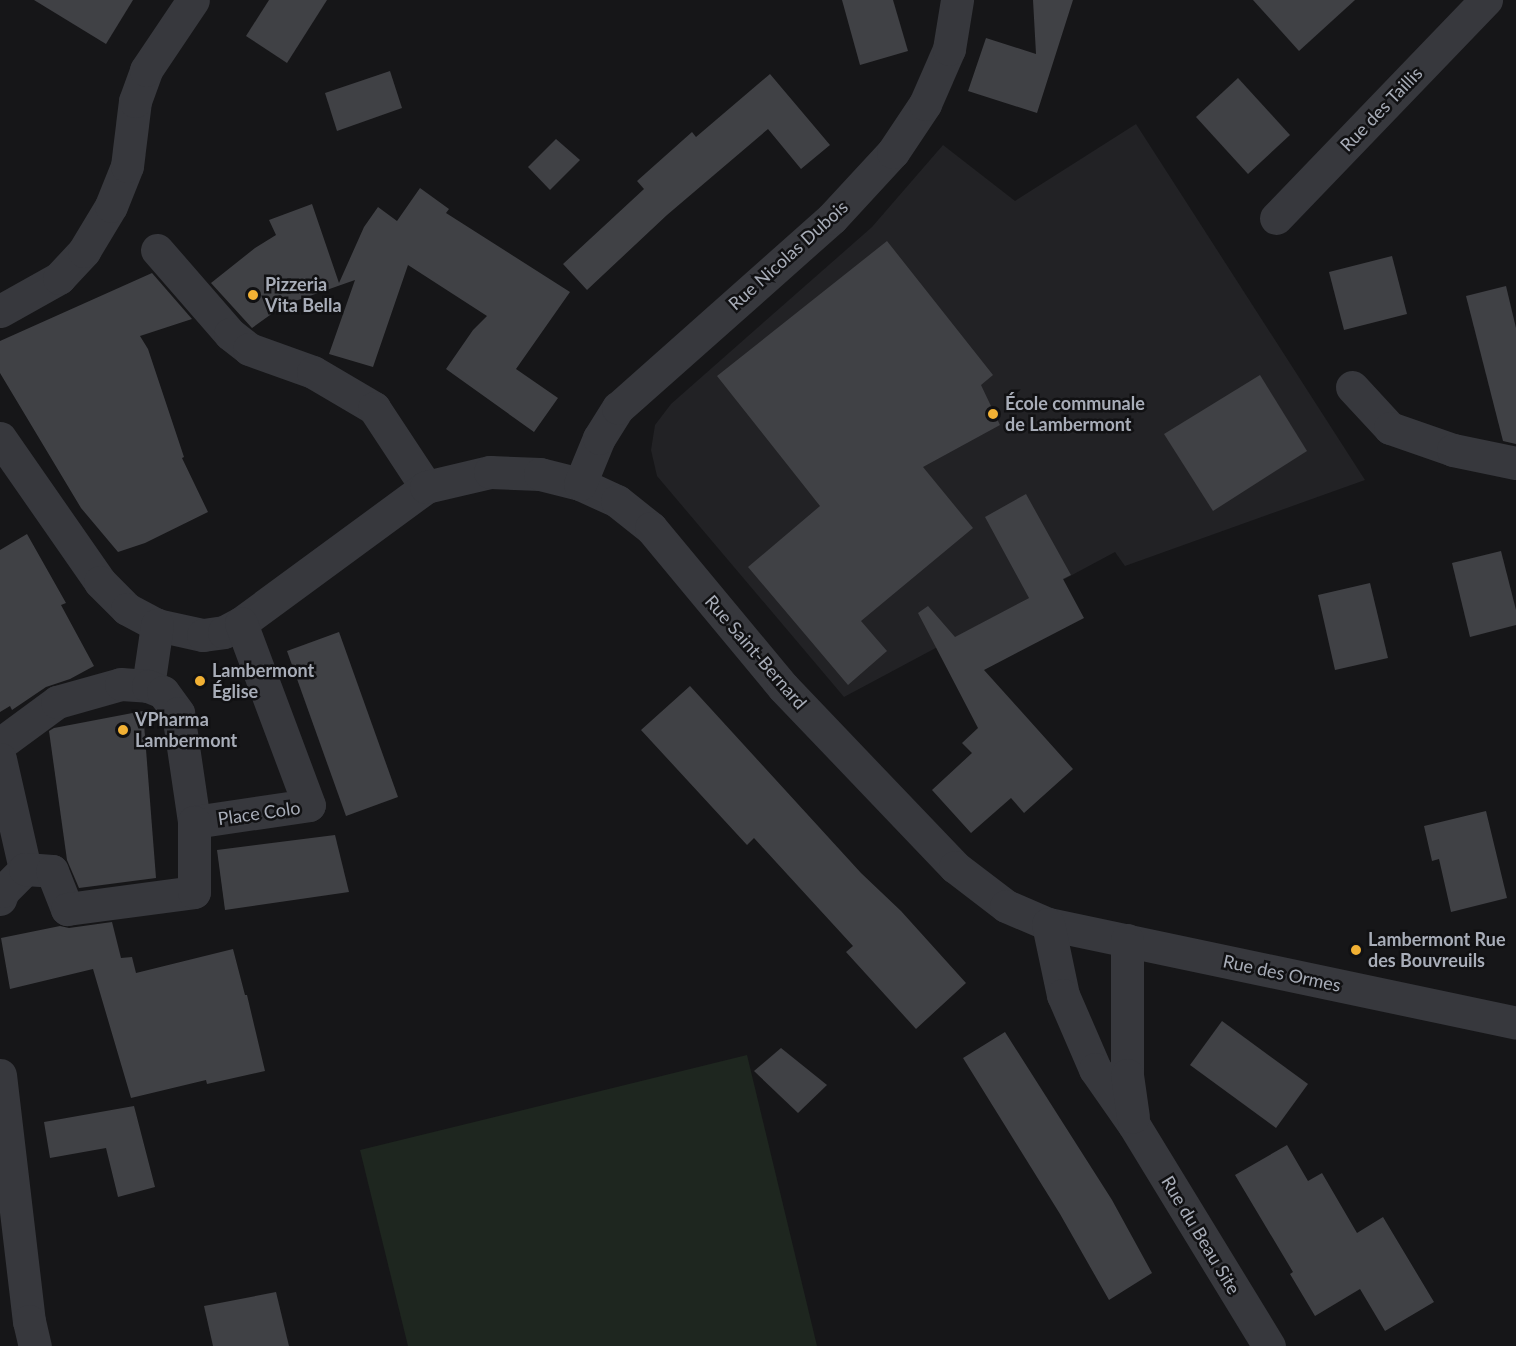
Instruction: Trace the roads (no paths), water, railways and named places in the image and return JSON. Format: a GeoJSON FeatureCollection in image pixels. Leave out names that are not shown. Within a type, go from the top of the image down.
{"type":"FeatureCollection","features":[{"type":"Feature","properties":{"kind":"street"},"geometry":{"type":"LineString","coordinates":[[0,311],[59,278],[84,251],[111,206],[127,166],[135,101],[146,70],[193,0]]}},
{"type":"Feature","properties":{"kind":"street","name":"Rue Nicolas Dubois"},"geometry":{"type":"LineString","coordinates":[[580,484],[599,438],[618,408],[832,218],[893,152],[924,104],[949,49],[957,0]]}},
{"type":"Feature","properties":{"kind":"street","name":"Rue des Taillis"},"geometry":{"type":"LineString","coordinates":[[1276,218],[1486,0]]}},
{"type":"Feature","properties":{"kind":"street"},"geometry":{"type":"LineString","coordinates":[[157,250],[230,334],[249,349],[312,372],[374,408],[426,487]]}},
{"type":"Feature","properties":{"kind":"street"},"geometry":{"type":"LineString","coordinates":[[1352,387],[1390,428],[1453,450],[1516,463]]}},
{"type":"Feature","properties":{"kind":"street","name":"Rue Saint-Bernard"},"geometry":{"type":"LineString","coordinates":[[0,438],[100,582],[127,609],[157,625],[203,635],[224,632],[241,623],[426,487],[490,472],[540,474],[580,484],[617,501],[651,528],[783,687],[955,867],[1006,906],[1048,924]]}},
{"type":"Feature","properties":{"kind":"street","name":"Place Colo"},"geometry":{"type":"LineString","coordinates":[[194,822],[309,805],[241,623]]}},
{"type":"Feature","properties":{"kind":"street"},"geometry":{"type":"LineString","coordinates":[[0,744],[57,702],[121,684],[148,686],[157,625]]}},
{"type":"Feature","properties":{"kind":"street","name":"Place Colo"},"geometry":{"type":"LineString","coordinates":[[25,869],[52,871],[67,909],[194,892],[194,822],[178,713],[163,692],[148,686]]}},
{"type":"Feature","properties":{"kind":"street"},"geometry":{"type":"LineString","coordinates":[[0,759],[25,869],[3,891],[0,899]]}},
{"type":"Feature","properties":{"kind":"street","name":"Rue des Ormes"},"geometry":{"type":"LineString","coordinates":[[1048,924],[1516,1023]]}},
{"type":"Feature","properties":{"kind":"street","name":"Rue du Beau Site"},"geometry":{"type":"LineString","coordinates":[[1048,924],[1063,995],[1095,1069],[1134,1125],[1269,1346]]}},
{"type":"Feature","properties":{"kind":"street","name":"Rue du Beau Site"},"geometry":{"type":"LineString","coordinates":[[1127,940],[1127,1075],[1134,1125]]}},
{"type":"Feature","properties":{"kind":"street"},"geometry":{"type":"LineString","coordinates":[[0,1075],[29,1322],[35,1346]]}},
{"type":"Feature","properties":{"kind":"place","name":"Pizzeria Vita Bella"},"geometry":{"type":"Point","coordinates":[253,295]}},
{"type":"Feature","properties":{"kind":"place","name":"École communale de Lambermont"},"geometry":{"type":"Point","coordinates":[993,414]}},
{"type":"Feature","properties":{"kind":"place","name":"Lambermont Église"},"geometry":{"type":"Point","coordinates":[200,681]}},
{"type":"Feature","properties":{"kind":"place","name":"VPharma Lambermont"},"geometry":{"type":"Point","coordinates":[123,730]}},
{"type":"Feature","properties":{"kind":"place","name":"Lambermont Rue des Bouvreuils"},"geometry":{"type":"Point","coordinates":[1356,950]}}]}
